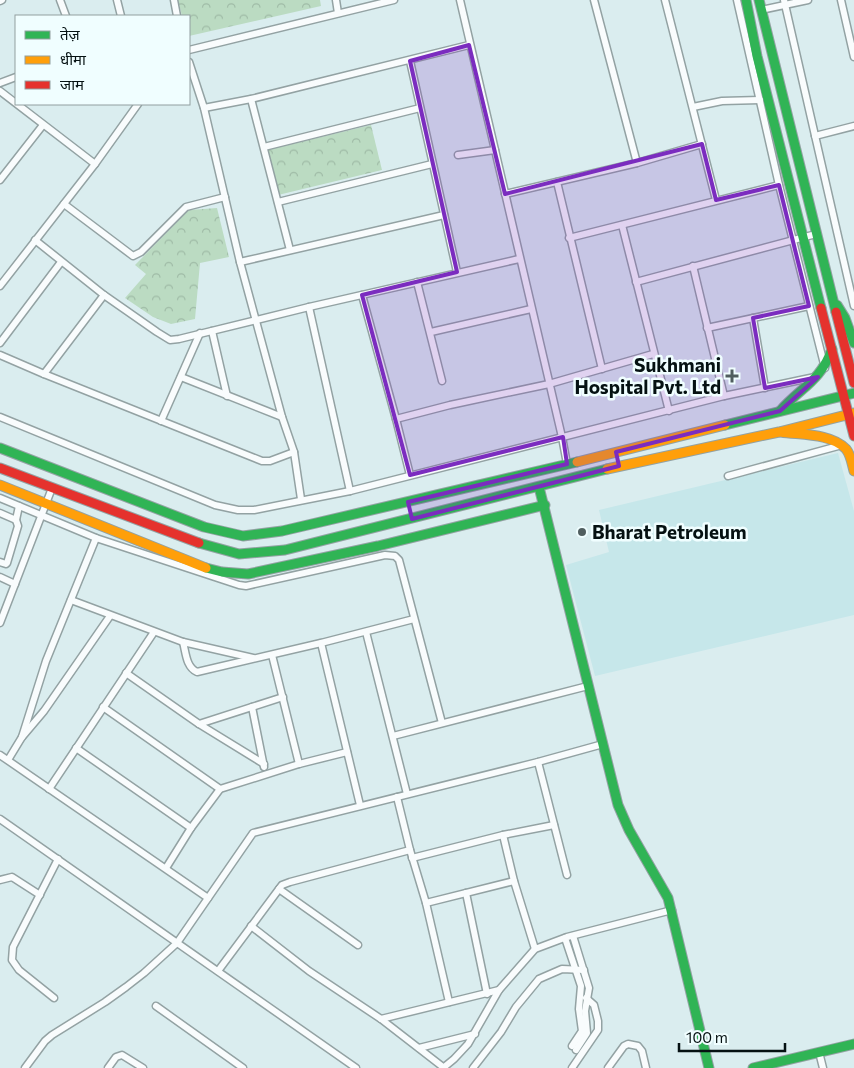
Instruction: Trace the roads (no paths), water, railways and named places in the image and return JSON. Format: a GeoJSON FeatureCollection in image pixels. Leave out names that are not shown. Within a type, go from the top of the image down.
{"type":"FeatureCollection","features":[{"type":"Feature","properties":{"kind":"main road"},"geometry":{"type":"LineString","coordinates":[[746,0],[757,56],[832,349],[851,414],[854,436]]}},
{"type":"Feature","properties":{"kind":"main road"},"geometry":{"type":"LineString","coordinates":[[759,0],[854,383]]}},
{"type":"Feature","properties":{"kind":"main road"},"geometry":{"type":"LineString","coordinates":[[834,302],[845,318],[854,343]]}},
{"type":"Feature","properties":{"kind":"main road"},"geometry":{"type":"LineString","coordinates":[[780,411],[787,402],[818,377],[825,368],[832,349]]}},
{"type":"Feature","properties":{"kind":"main road"},"geometry":{"type":"LineString","coordinates":[[0,448],[204,527],[243,536],[282,531],[408,502],[854,393]]}},
{"type":"Feature","properties":{"kind":"main road"},"geometry":{"type":"LineString","coordinates":[[0,468],[197,543],[239,554],[285,550],[638,461],[778,432],[851,414]]}},
{"type":"Feature","properties":{"kind":"main road"},"geometry":{"type":"LineString","coordinates":[[778,432],[819,437],[842,445],[850,457],[854,471]]}},
{"type":"Feature","properties":{"kind":"main road"},"geometry":{"type":"LineString","coordinates":[[635,448],[638,461]]}},
{"type":"Feature","properties":{"kind":"main road"},"geometry":{"type":"LineString","coordinates":[[616,452],[619,466]]}},
{"type":"Feature","properties":{"kind":"main road"},"geometry":{"type":"LineString","coordinates":[[0,485],[47,502],[212,570],[248,574],[378,546],[545,505]]}},
{"type":"Feature","properties":{"kind":"main road"},"geometry":{"type":"LineString","coordinates":[[539,487],[622,817],[668,898],[709,1068]]}},
{"type":"Feature","properties":{"kind":"main road"},"geometry":{"type":"LineString","coordinates":[[408,502],[412,519]]}},
{"type":"Feature","properties":{"kind":"main road"},"geometry":{"type":"LineString","coordinates":[[753,1068],[854,1044]]}},
{"type":"Feature","properties":{"kind":"street"},"geometry":{"type":"LineString","coordinates":[[60,0],[66,15]]}},
{"type":"Feature","properties":{"kind":"street"},"geometry":{"type":"LineString","coordinates":[[117,0],[121,15]]}},
{"type":"Feature","properties":{"kind":"street"},"geometry":{"type":"LineString","coordinates":[[174,0],[178,15]]}},
{"type":"Feature","properties":{"kind":"street"},"geometry":{"type":"LineString","coordinates":[[336,0],[338,12]]}},
{"type":"Feature","properties":{"kind":"street"},"geometry":{"type":"LineString","coordinates":[[190,50],[338,12],[394,0]]}},
{"type":"Feature","properties":{"kind":"street"},"geometry":{"type":"LineString","coordinates":[[460,0],[567,464]]}},
{"type":"Feature","properties":{"kind":"street"},"geometry":{"type":"LineString","coordinates":[[594,0],[637,163]]}},
{"type":"Feature","properties":{"kind":"street"},"geometry":{"type":"LineString","coordinates":[[665,0],[716,200]]}},
{"type":"Feature","properties":{"kind":"street"},"geometry":{"type":"LineString","coordinates":[[737,0],[779,185],[825,368]]}},
{"type":"Feature","properties":{"kind":"street"},"geometry":{"type":"LineString","coordinates":[[762,10],[784,3],[808,0]]}},
{"type":"Feature","properties":{"kind":"street"},"geometry":{"type":"LineString","coordinates":[[841,0],[854,57]]}},
{"type":"Feature","properties":{"kind":"street"},"geometry":{"type":"LineString","coordinates":[[784,3],[854,306]]}},
{"type":"Feature","properties":{"kind":"street"},"geometry":{"type":"LineString","coordinates":[[204,108],[251,100],[469,45]]}},
{"type":"Feature","properties":{"kind":"street"},"geometry":{"type":"LineString","coordinates":[[410,61],[457,272]]}},
{"type":"Feature","properties":{"kind":"street"},"geometry":{"type":"LineString","coordinates":[[190,65],[204,108],[240,262],[282,417],[294,452],[301,499]]}},
{"type":"Feature","properties":{"kind":"street"},"geometry":{"type":"LineString","coordinates":[[0,83],[15,77]]}},
{"type":"Feature","properties":{"kind":"street"},"geometry":{"type":"LineString","coordinates":[[1,94],[15,104]]}},
{"type":"Feature","properties":{"kind":"street"},"geometry":{"type":"LineString","coordinates":[[251,100],[290,250]]}},
{"type":"Feature","properties":{"kind":"street"},"geometry":{"type":"LineString","coordinates":[[693,107],[722,101],[760,100]]}},
{"type":"Feature","properties":{"kind":"street"},"geometry":{"type":"LineString","coordinates":[[16,105],[95,164]]}},
{"type":"Feature","properties":{"kind":"street"},"geometry":{"type":"LineString","coordinates":[[0,286],[95,164],[137,105]]}},
{"type":"Feature","properties":{"kind":"street"},"geometry":{"type":"LineString","coordinates":[[264,148],[420,108]]}},
{"type":"Feature","properties":{"kind":"street"},"geometry":{"type":"LineString","coordinates":[[0,180],[43,125]]}},
{"type":"Feature","properties":{"kind":"street"},"geometry":{"type":"LineString","coordinates":[[815,136],[854,126]]}},
{"type":"Feature","properties":{"kind":"street"},"geometry":{"type":"LineString","coordinates":[[505,194],[637,163],[702,144]]}},
{"type":"Feature","properties":{"kind":"street"},"geometry":{"type":"LineString","coordinates":[[458,155],[495,150]]}},
{"type":"Feature","properties":{"kind":"street"},"geometry":{"type":"LineString","coordinates":[[278,202],[432,164]]}},
{"type":"Feature","properties":{"kind":"street"},"geometry":{"type":"LineString","coordinates":[[557,182],[602,369]]}},
{"type":"Feature","properties":{"kind":"street"},"geometry":{"type":"LineString","coordinates":[[569,238],[779,185]]}},
{"type":"Feature","properties":{"kind":"street"},"geometry":{"type":"LineString","coordinates":[[64,204],[133,256],[141,252],[186,207],[225,198]]}},
{"type":"Feature","properties":{"kind":"street"},"geometry":{"type":"LineString","coordinates":[[240,262],[444,216]]}},
{"type":"Feature","properties":{"kind":"street"},"geometry":{"type":"LineString","coordinates":[[622,225],[653,354],[669,411]]}},
{"type":"Feature","properties":{"kind":"street"},"geometry":{"type":"LineString","coordinates":[[636,282],[816,234]]}},
{"type":"Feature","properties":{"kind":"street"},"geometry":{"type":"LineString","coordinates":[[35,240],[104,295],[170,340],[179,340],[200,333],[308,307],[519,259]]}},
{"type":"Feature","properties":{"kind":"street"},"geometry":{"type":"LineString","coordinates":[[0,344],[61,262]]}},
{"type":"Feature","properties":{"kind":"street"},"geometry":{"type":"LineString","coordinates":[[693,266],[724,396]]}},
{"type":"Feature","properties":{"kind":"street"},"geometry":{"type":"LineString","coordinates":[[417,282],[442,381]]}},
{"type":"Feature","properties":{"kind":"street"},"geometry":{"type":"LineString","coordinates":[[44,374],[104,295]]}},
{"type":"Feature","properties":{"kind":"street"},"geometry":{"type":"LineString","coordinates":[[362,295],[410,475]]}},
{"type":"Feature","properties":{"kind":"street"},"geometry":{"type":"LineString","coordinates":[[707,328],[809,306]]}},
{"type":"Feature","properties":{"kind":"street"},"geometry":{"type":"LineString","coordinates":[[308,307],[350,491]]}},
{"type":"Feature","properties":{"kind":"street"},"geometry":{"type":"LineString","coordinates":[[431,332],[531,309]]}},
{"type":"Feature","properties":{"kind":"street"},"geometry":{"type":"LineString","coordinates":[[754,318],[765,388]]}},
{"type":"Feature","properties":{"kind":"street"},"geometry":{"type":"LineString","coordinates":[[212,331],[228,396]]}},
{"type":"Feature","properties":{"kind":"street"},"geometry":{"type":"LineString","coordinates":[[161,420],[200,333]]}},
{"type":"Feature","properties":{"kind":"street"},"geometry":{"type":"LineString","coordinates":[[396,419],[450,405],[549,384],[653,354]]}},
{"type":"Feature","properties":{"kind":"street"},"geometry":{"type":"LineString","coordinates":[[0,355],[262,461],[270,461],[294,452]]}},
{"type":"Feature","properties":{"kind":"street"},"geometry":{"type":"LineString","coordinates":[[180,377],[282,417]]}},
{"type":"Feature","properties":{"kind":"street"},"geometry":{"type":"LineString","coordinates":[[0,416],[224,508],[254,510],[301,499],[350,491],[724,396],[818,377]]}},
{"type":"Feature","properties":{"kind":"street"},"geometry":{"type":"LineString","coordinates":[[728,476],[842,445]]}},
{"type":"Feature","properties":{"kind":"street"},"geometry":{"type":"LineString","coordinates":[[0,623],[52,488]]}},
{"type":"Feature","properties":{"kind":"street"},"geometry":{"type":"LineString","coordinates":[[0,498],[96,538],[231,583],[246,586],[390,555],[395,556],[399,560],[442,723]]}},
{"type":"Feature","properties":{"kind":"street"},"geometry":{"type":"LineString","coordinates":[[0,562],[7,563],[18,526],[16,520],[20,506]]}},
{"type":"Feature","properties":{"kind":"street"},"geometry":{"type":"LineString","coordinates":[[0,513],[16,520]]}},
{"type":"Feature","properties":{"kind":"street"},"geometry":{"type":"LineString","coordinates":[[22,737],[46,662],[96,538]]}},
{"type":"Feature","properties":{"kind":"street"},"geometry":{"type":"LineString","coordinates":[[0,577],[15,584]]}},
{"type":"Feature","properties":{"kind":"street"},"geometry":{"type":"LineString","coordinates":[[71,600],[183,642],[256,658]]}},
{"type":"Feature","properties":{"kind":"street"},"geometry":{"type":"LineString","coordinates":[[8,760],[22,737],[44,711],[110,616]]}},
{"type":"Feature","properties":{"kind":"street"},"geometry":{"type":"LineString","coordinates":[[183,642],[189,666],[197,672],[366,632],[414,618]]}},
{"type":"Feature","properties":{"kind":"street"},"geometry":{"type":"LineString","coordinates":[[49,788],[154,632]]}},
{"type":"Feature","properties":{"kind":"street"},"geometry":{"type":"LineString","coordinates":[[366,632],[407,794]]}},
{"type":"Feature","properties":{"kind":"street"},"geometry":{"type":"LineString","coordinates":[[321,643],[360,805]]}},
{"type":"Feature","properties":{"kind":"street"},"geometry":{"type":"LineString","coordinates":[[272,655],[299,764]]}},
{"type":"Feature","properties":{"kind":"street"},"geometry":{"type":"LineString","coordinates":[[126,673],[200,724],[264,764]]}},
{"type":"Feature","properties":{"kind":"street"},"geometry":{"type":"LineString","coordinates":[[393,736],[588,686]]}},
{"type":"Feature","properties":{"kind":"street"},"geometry":{"type":"LineString","coordinates":[[200,724],[283,696]]}},
{"type":"Feature","properties":{"kind":"street"},"geometry":{"type":"LineString","coordinates":[[103,707],[220,789]]}},
{"type":"Feature","properties":{"kind":"street"},"geometry":{"type":"LineString","coordinates":[[252,707],[267,774]]}},
{"type":"Feature","properties":{"kind":"street"},"geometry":{"type":"LineString","coordinates":[[25,1068],[45,1041],[52,1035],[126,987],[177,943],[253,833],[603,744]]}},
{"type":"Feature","properties":{"kind":"street"},"geometry":{"type":"LineString","coordinates":[[76,748],[191,828]]}},
{"type":"Feature","properties":{"kind":"street"},"geometry":{"type":"LineString","coordinates":[[166,868],[191,828],[220,789],[299,764],[347,752]]}},
{"type":"Feature","properties":{"kind":"street"},"geometry":{"type":"LineString","coordinates":[[0,755],[208,898]]}},
{"type":"Feature","properties":{"kind":"street"},"geometry":{"type":"LineString","coordinates":[[538,762],[566,875]]}},
{"type":"Feature","properties":{"kind":"street"},"geometry":{"type":"LineString","coordinates":[[397,797],[412,858],[426,903],[449,1002]]}},
{"type":"Feature","properties":{"kind":"street"},"geometry":{"type":"LineString","coordinates":[[0,819],[356,1068]]}},
{"type":"Feature","properties":{"kind":"street"},"geometry":{"type":"LineString","coordinates":[[412,858],[503,835],[554,825]]}},
{"type":"Feature","properties":{"kind":"street"},"geometry":{"type":"LineString","coordinates":[[503,835],[514,881],[535,949]]}},
{"type":"Feature","properties":{"kind":"street"},"geometry":{"type":"LineString","coordinates":[[218,971],[279,889],[290,882],[410,850]]}},
{"type":"Feature","properties":{"kind":"street"},"geometry":{"type":"LineString","coordinates":[[54,998],[19,970],[12,960],[13,947],[58,859]]}},
{"type":"Feature","properties":{"kind":"street"},"geometry":{"type":"LineString","coordinates":[[0,880],[12,877],[40,895]]}},
{"type":"Feature","properties":{"kind":"street"},"geometry":{"type":"LineString","coordinates":[[426,903],[514,881]]}},
{"type":"Feature","properties":{"kind":"street"},"geometry":{"type":"LineString","coordinates":[[279,889],[358,945]]}},
{"type":"Feature","properties":{"kind":"street"},"geometry":{"type":"LineString","coordinates":[[466,893],[487,994]]}},
{"type":"Feature","properties":{"kind":"street"},"geometry":{"type":"LineString","coordinates":[[251,926],[309,971],[381,1019],[443,1068],[460,1054],[475,1034],[499,990],[535,949],[565,938],[672,910]]}},
{"type":"Feature","properties":{"kind":"street"},"geometry":{"type":"LineString","coordinates":[[565,938],[580,986],[579,1009],[582,1029],[574,1048],[587,1033],[585,1011],[588,988],[573,936]]}},
{"type":"Feature","properties":{"kind":"street"},"geometry":{"type":"LineString","coordinates":[[473,1068],[498,1037],[516,1007],[538,979],[562,969],[584,970]]}},
{"type":"Feature","properties":{"kind":"street"},"geometry":{"type":"LineString","coordinates":[[381,1019],[499,990]]}},
{"type":"Feature","properties":{"kind":"street"},"geometry":{"type":"LineString","coordinates":[[572,1068],[598,1030],[595,1008],[588,998],[580,995]]}},
{"type":"Feature","properties":{"kind":"street"},"geometry":{"type":"LineString","coordinates":[[156,1006],[243,1068]]}},
{"type":"Feature","properties":{"kind":"street"},"geometry":{"type":"LineString","coordinates":[[419,1048],[475,1034]]}},
{"type":"Feature","properties":{"kind":"street"},"geometry":{"type":"LineString","coordinates":[[608,1068],[624,1046],[628,1044],[638,1046],[642,1052],[646,1068]]}},
{"type":"Feature","properties":{"kind":"street"},"geometry":{"type":"LineString","coordinates":[[819,1052],[823,1068]]}},
{"type":"Feature","properties":{"kind":"street"},"geometry":{"type":"LineString","coordinates":[[108,1068],[116,1057],[122,1055],[143,1068]]}},
{"type":"Feature","properties":{"kind":"place","name":"Sukhmani Hospital Pvt. Ltd"},"geometry":{"type":"Point","coordinates":[732,376]}},
{"type":"Feature","properties":{"kind":"place","name":"Bharat Petroleum"},"geometry":{"type":"Point","coordinates":[582,532]}}]}
